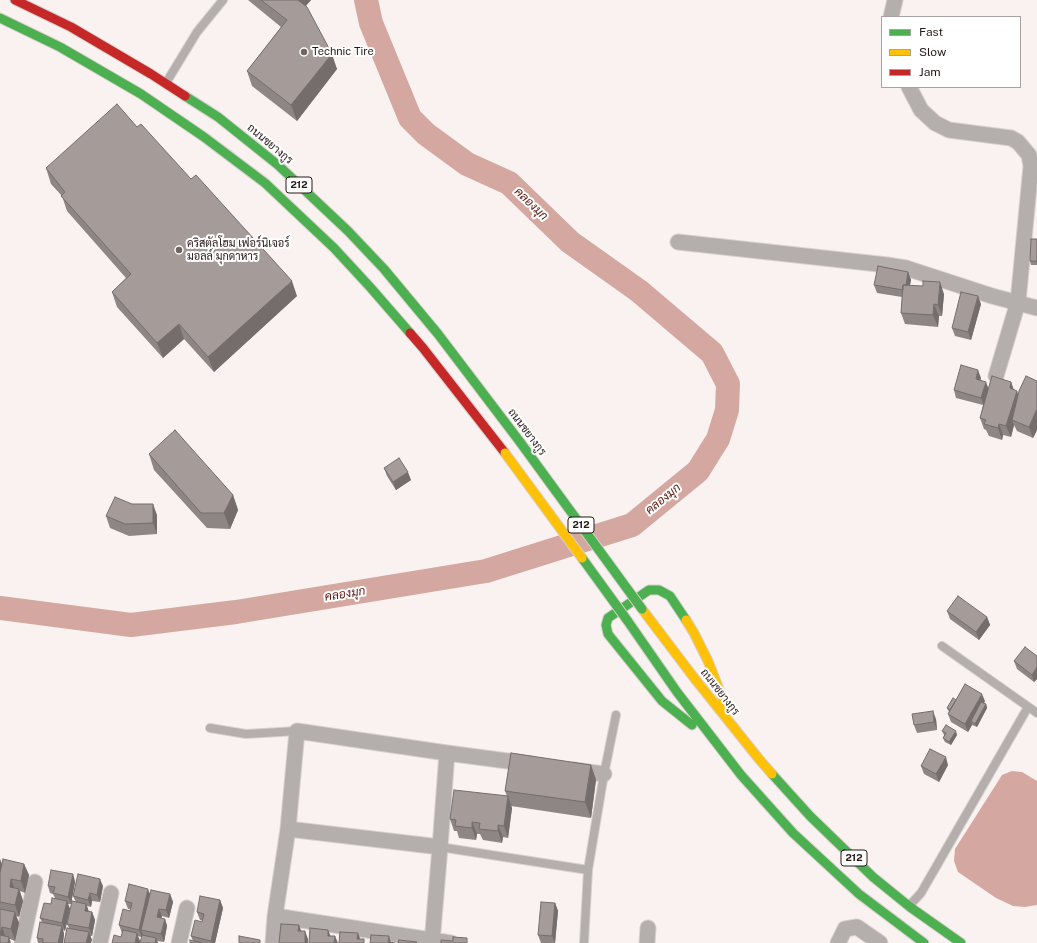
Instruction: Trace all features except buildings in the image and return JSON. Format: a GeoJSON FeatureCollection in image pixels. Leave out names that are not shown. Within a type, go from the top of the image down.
{"type":"FeatureCollection","features":[{"type":"Feature","properties":{"kind":"main road","name":"ถนนชยางกูร"},"geometry":{"type":"LineString","coordinates":[[15,0],[71,27],[166,83],[218,117],[278,165],[348,231],[384,269],[428,322],[520,442],[694,680],[759,760],[810,816],[873,877],[961,943]]}},
{"type":"Feature","properties":{"kind":"main road","name":"212"},"geometry":{"type":"LineString","coordinates":[[0,18],[60,47],[141,94],[204,137],[265,183],[334,248],[423,348],[505,453],[627,620],[677,692],[741,775],[793,833],[859,894],[924,943]]}},
{"type":"Feature","properties":{"kind":"main road"},"geometry":{"type":"LineString","coordinates":[[717,744],[662,701],[608,634],[606,625],[608,618],[649,590],[659,590],[670,596],[694,633],[708,661],[734,729]]}},
{"type":"Feature","properties":{"kind":"street"},"geometry":{"type":"LineString","coordinates":[[891,16],[895,0]]}},
{"type":"Feature","properties":{"kind":"street"},"geometry":{"type":"LineString","coordinates":[[910,88],[921,110],[935,123],[949,130],[1011,138],[1018,142],[1029,155],[1031,166],[1018,302],[996,376]]}},
{"type":"Feature","properties":{"kind":"street"},"geometry":{"type":"LineString","coordinates":[[678,242],[906,268],[992,296],[1037,308]]}},
{"type":"Feature","properties":{"kind":"street"},"geometry":{"type":"LineString","coordinates":[[273,943],[275,916],[288,829],[297,731],[541,766]]}},
{"type":"Feature","properties":{"kind":"street"},"geometry":{"type":"LineString","coordinates":[[432,942],[446,753]]}},
{"type":"Feature","properties":{"kind":"street"},"geometry":{"type":"LineString","coordinates":[[557,768],[604,774]]}},
{"type":"Feature","properties":{"kind":"street"},"geometry":{"type":"LineString","coordinates":[[288,829],[440,848]]}},
{"type":"Feature","properties":{"kind":"street"},"geometry":{"type":"LineString","coordinates":[[22,943],[35,882]]}},
{"type":"Feature","properties":{"kind":"street"},"geometry":{"type":"LineString","coordinates":[[100,943],[111,893]]}},
{"type":"Feature","properties":{"kind":"street"},"geometry":{"type":"LineString","coordinates":[[179,943],[187,908]]}},
{"type":"Feature","properties":{"kind":"street"},"geometry":{"type":"LineString","coordinates":[[275,916],[432,942],[451,943]]}},
{"type":"Feature","properties":{"kind":"street"},"geometry":{"type":"LineString","coordinates":[[838,943],[844,929],[857,927],[880,943]]}},
{"type":"Feature","properties":{"kind":"lane"},"geometry":{"type":"LineString","coordinates":[[166,83],[197,32],[223,0]]}},
{"type":"Feature","properties":{"kind":"lane"},"geometry":{"type":"LineString","coordinates":[[942,646],[1037,713]]}},
{"type":"Feature","properties":{"kind":"lane"},"geometry":{"type":"LineString","coordinates":[[910,906],[921,893],[1028,707]]}},
{"type":"Feature","properties":{"kind":"lane"},"geometry":{"type":"LineString","coordinates":[[584,943],[588,870],[604,774],[616,715]]}},
{"type":"Feature","properties":{"kind":"lane"},"geometry":{"type":"LineString","coordinates":[[210,728],[246,734],[297,731]]}},
{"type":"Feature","properties":{"kind":"lane"},"geometry":{"type":"LineString","coordinates":[[440,848],[588,870]]}},
{"type":"Feature","properties":{"kind":"shaded area"},"geometry":{"type":"Polygon","coordinates":[[[1012,771],[1022,772],[1037,781],[1037,905],[1025,907],[1013,906],[996,898],[958,872],[954,861],[955,849],[1002,775],[1012,771]]]}},
{"type":"Feature","properties":{"kind":"waterway","name":"คลองมุก"},"geometry":{"type":"LineString","coordinates":[[0,608],[131,625],[236,612],[486,571],[632,525],[698,471],[718,439],[727,410],[728,384],[712,353],[639,291],[570,242],[509,183],[467,164],[426,134],[410,118],[371,23],[366,0]]}},
{"type":"Feature","properties":{"kind":"traffic: fast"},"geometry":{"type":"LineString","coordinates":[[0,18],[60,47],[141,94],[204,137],[265,183],[334,248],[410,333]]}},
{"type":"Feature","properties":{"kind":"traffic: fast"},"geometry":{"type":"LineString","coordinates":[[185,96],[218,117],[278,165],[348,231],[384,269],[438,334],[520,442]]}},
{"type":"Feature","properties":{"kind":"traffic: fast"},"geometry":{"type":"LineString","coordinates":[[520,442],[642,609]]}},
{"type":"Feature","properties":{"kind":"traffic: fast"},"geometry":{"type":"LineString","coordinates":[[582,558],[627,620]]}},
{"type":"Feature","properties":{"kind":"traffic: fast"},"geometry":{"type":"LineString","coordinates":[[686,620],[670,596],[659,590],[649,590],[608,618],[606,625],[608,634],[662,701],[692,725]]}},
{"type":"Feature","properties":{"kind":"traffic: fast"},"geometry":{"type":"LineString","coordinates":[[627,620],[677,692],[741,775],[793,833],[859,894],[924,943]]}},
{"type":"Feature","properties":{"kind":"traffic: fast"},"geometry":{"type":"LineString","coordinates":[[772,774],[810,816],[873,877],[910,907],[961,943]]}},
{"type":"Feature","properties":{"kind":"traffic: slow"},"geometry":{"type":"LineString","coordinates":[[505,453],[582,558]]}},
{"type":"Feature","properties":{"kind":"traffic: slow"},"geometry":{"type":"LineString","coordinates":[[642,609],[695,679],[772,774]]}},
{"type":"Feature","properties":{"kind":"traffic: slow"},"geometry":{"type":"LineString","coordinates":[[686,620],[708,661],[727,710]]}},
{"type":"Feature","properties":{"kind":"traffic: jam"},"geometry":{"type":"LineString","coordinates":[[15,0],[71,27],[151,74],[185,96]]}},
{"type":"Feature","properties":{"kind":"traffic: jam"},"geometry":{"type":"LineString","coordinates":[[410,333],[505,453]]}},
{"type":"Feature","properties":{"kind":"place","name":"Technic Tire"},"geometry":{"type":"Point","coordinates":[304,52]}},
{"type":"Feature","properties":{"kind":"place","name":"คริสตัลโฮม เฟอร์นิเจอร์ มอลล์ มุกดาหาร"},"geometry":{"type":"Point","coordinates":[179,250]}}]}
